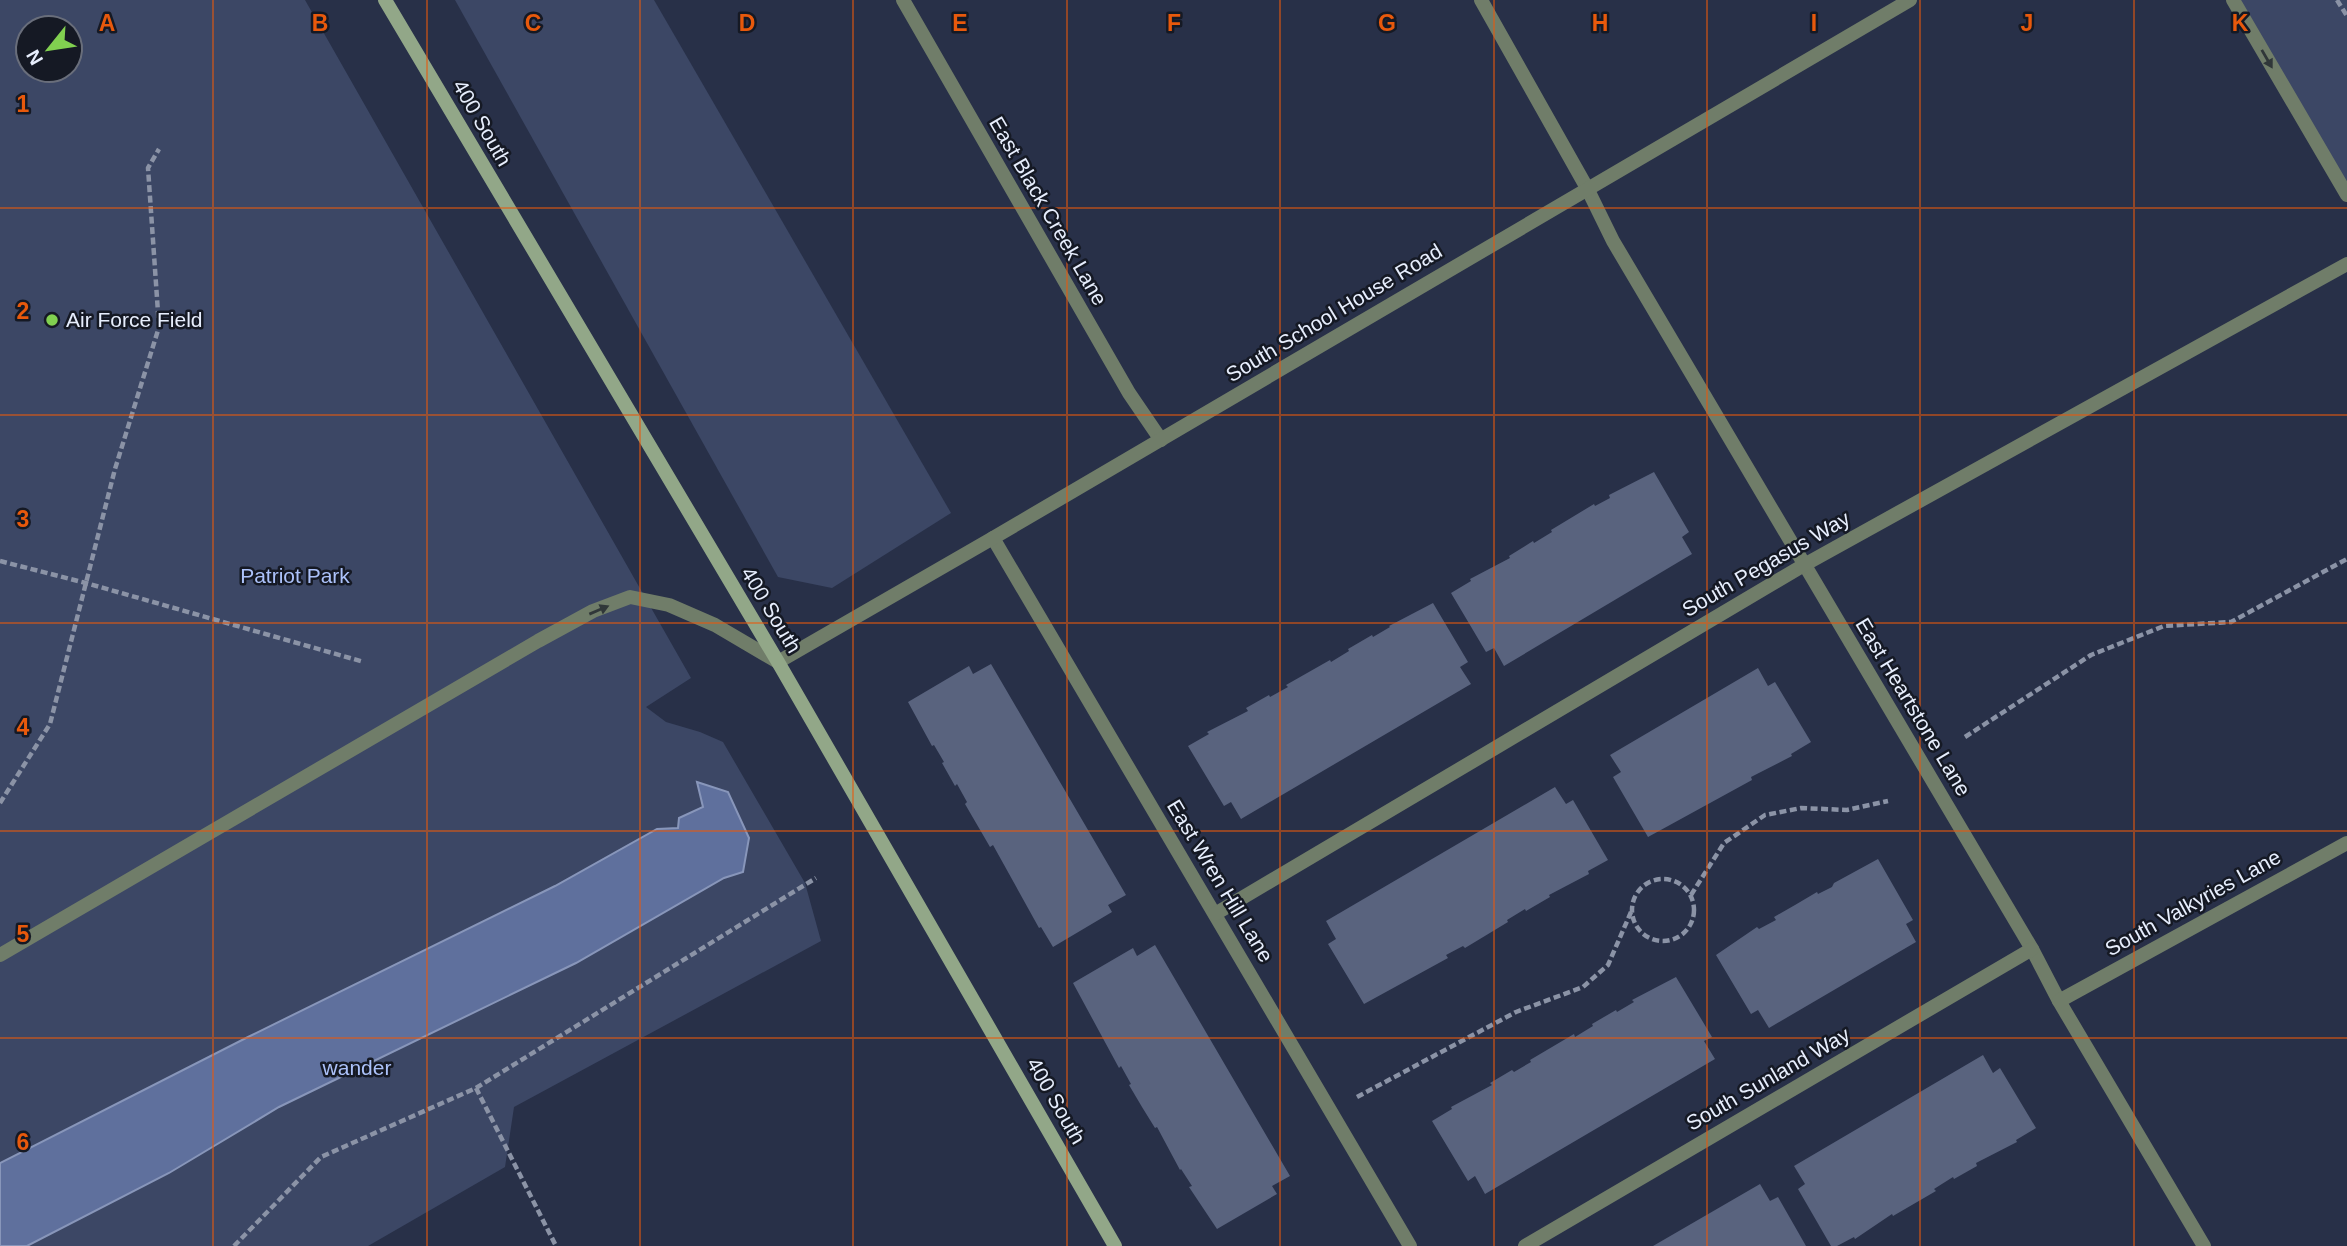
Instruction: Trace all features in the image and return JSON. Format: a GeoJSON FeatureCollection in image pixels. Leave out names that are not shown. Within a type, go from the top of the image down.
{"type":"FeatureCollection","features":[{"type":"Feature","properties":{"kind":"street","name":"400 South"},"geometry":{"type":"LineString","coordinates":[[385,0],[778,662],[1115,1246]]}},
{"type":"Feature","properties":{"kind":"street","name":"East Black Creek Lane"},"geometry":{"type":"LineString","coordinates":[[903,0],[1129,393],[1161,440]]}},
{"type":"Feature","properties":{"kind":"street","name":"East Heartstone Lane"},"geometry":{"type":"LineString","coordinates":[[1481,0],[1587,188],[1613,241],[2032,949],[2059,1001],[2204,1246]]}},
{"type":"Feature","properties":{"kind":"street","name":"South School House Road"},"geometry":{"type":"LineString","coordinates":[[778,662],[1910,0]]}},
{"type":"Feature","properties":{"kind":"street"},"geometry":{"type":"LineString","coordinates":[[2233,0],[2347,195]]}},
{"type":"Feature","properties":{"kind":"street","name":"South Pegasus Way"},"geometry":{"type":"LineString","coordinates":[[1214,914],[1804,565],[2347,264]]}},
{"type":"Feature","properties":{"kind":"street","name":"East Wren Hill Lane"},"geometry":{"type":"LineString","coordinates":[[993,538],[1410,1246]]}},
{"type":"Feature","properties":{"kind":"street"},"geometry":{"type":"LineString","coordinates":[[0,955],[538,641],[593,611],[630,597],[681,610],[715,625],[778,662]]}},
{"type":"Feature","properties":{"kind":"street","name":"South Valkyries Lane"},"geometry":{"type":"LineString","coordinates":[[2059,1001],[2347,843]]}},
{"type":"Feature","properties":{"kind":"street","name":"South Sunland Way"},"geometry":{"type":"LineString","coordinates":[[1525,1246],[2032,949]]}},
{"type":"Feature","properties":{"kind":"path"},"geometry":{"type":"LineString","coordinates":[[2337,0],[2347,16]]}},
{"type":"Feature","properties":{"kind":"path"},"geometry":{"type":"LineString","coordinates":[[0,803],[50,724],[115,468],[159,327],[148,168],[159,149]]}},
{"type":"Feature","properties":{"kind":"path"},"geometry":{"type":"LineString","coordinates":[[1965,737],[2091,655],[2164,626],[2231,622],[2347,559]]}},
{"type":"Feature","properties":{"kind":"path"},"geometry":{"type":"LineString","coordinates":[[0,561],[364,662]]}},
{"type":"Feature","properties":{"kind":"path"},"geometry":{"type":"LineString","coordinates":[[1691,895],[1724,842],[1765,815],[1801,808],[1847,810],[1888,801]]}},
{"type":"Feature","properties":{"kind":"path"},"geometry":{"type":"LineString","coordinates":[[234,1246],[321,1157],[476,1088],[816,878]]}},
{"type":"Feature","properties":{"kind":"path"},"geometry":{"type":"LineString","coordinates":[[1357,1097],[1516,1012],[1583,987],[1608,965],[1631,912],[1632,901],[1644,884],[1654,879],[1676,881],[1691,895],[1694,904],[1691,925],[1677,938],[1667,942],[1647,937],[1639,931],[1631,912]]}},
{"type":"Feature","properties":{"kind":"path"},"geometry":{"type":"LineString","coordinates":[[476,1088],[556,1246]]}},
{"type":"Feature","properties":{"kind":"green space","name":"Patriot Park"},"geometry":{"type":"Polygon","coordinates":[[[0,0],[305,0],[691,678],[646,707],[666,722],[723,742],[805,883],[821,941],[514,1107],[505,1167],[368,1246],[0,1246],[0,0]]]}},
{"type":"Feature","properties":{"kind":"green space"},"geometry":{"type":"Polygon","coordinates":[[[455,0],[654,0],[951,513],[832,588],[778,577],[455,0]]]}},
{"type":"Feature","properties":{"kind":"green space"},"geometry":{"type":"Polygon","coordinates":[[[2233,0],[2347,0],[2347,195],[2233,0]]]}},
{"type":"Feature","properties":{"kind":"shaded area"},"geometry":{"type":"Polygon","coordinates":[[[697,782],[728,792],[749,838],[743,872],[724,878],[576,963],[279,1107],[169,1173],[27,1246],[0,1246],[0,1163],[555,886],[657,829],[678,828],[679,818],[703,807],[697,782]]]}},
{"type":"Feature","properties":{"kind":"building"},"geometry":{"type":"Polygon","coordinates":[[[1654,472],[1689,532],[1682,537],[1692,554],[1504,666],[1494,648],[1486,652],[1451,593],[1594,504],[1595,506],[1610,498],[1609,495],[1654,472]]]}},
{"type":"Feature","properties":{"kind":"building"},"geometry":{"type":"Polygon","coordinates":[[[1433,603],[1468,662],[1460,667],[1471,684],[1241,819],[1231,802],[1224,806],[1188,746],[1209,734],[1207,732],[1248,711],[1246,708],[1288,687],[1286,685],[1330,660],[1331,662],[1372,635],[1373,637],[1433,603]]]}},
{"type":"Feature","properties":{"kind":"building"},"geometry":{"type":"Polygon","coordinates":[[[991,664],[1126,895],[1108,905],[1112,912],[1053,947],[1041,927],[1039,928],[993,845],[990,847],[965,804],[967,802],[957,784],[955,786],[942,763],[944,762],[908,702],[969,666],[973,674],[991,664]]]}},
{"type":"Feature","properties":{"kind":"building"},"geometry":{"type":"Polygon","coordinates":[[[1758,668],[1768,686],[1775,682],[1811,742],[1791,754],[1792,756],[1751,777],[1752,780],[1648,837],[1613,777],[1621,772],[1610,755],[1758,668]]]}},
{"type":"Feature","properties":{"kind":"building"},"geometry":{"type":"Polygon","coordinates":[[[1555,787],[1566,804],[1573,800],[1608,860],[1465,948],[1463,946],[1446,955],[1448,958],[1364,1004],[1328,944],[1336,939],[1326,921],[1555,787]]]}},
{"type":"Feature","properties":{"kind":"building"},"geometry":{"type":"Polygon","coordinates":[[[1878,859],[1913,920],[1906,924],[1916,942],[1769,1028],[1758,1010],[1751,1014],[1716,955],[1757,927],[1759,929],[1776,920],[1774,917],[1878,859]]]}},
{"type":"Feature","properties":{"kind":"building"},"geometry":{"type":"Polygon","coordinates":[[[1155,945],[1290,1176],[1272,1186],[1277,1194],[1217,1229],[1189,1187],[1192,1186],[1142,1107],[1121,1066],[1119,1068],[1073,983],[1133,948],[1137,956],[1155,945]]]}},
{"type":"Feature","properties":{"kind":"building"},"geometry":{"type":"Polygon","coordinates":[[[1676,977],[1712,1037],[1704,1041],[1715,1059],[1485,1194],[1475,1176],[1468,1181],[1432,1121],[1512,1070],[1514,1072],[1574,1034],[1575,1037],[1593,1026],[1592,1024],[1634,1002],[1632,1000],[1676,977]]]}},
{"type":"Feature","properties":{"kind":"building"},"geometry":{"type":"Polygon","coordinates":[[[1983,1055],[1993,1073],[2000,1068],[2036,1128],[1855,1239],[1854,1237],[1837,1246],[1831,1246],[1798,1189],[1805,1184],[1794,1166],[1983,1055]]]}},
{"type":"Feature","properties":{"kind":"building"},"geometry":{"type":"Polygon","coordinates":[[[1760,1184],[1770,1201],[1778,1197],[1806,1246],[1653,1246],[1760,1184]]]}},
{"type":"Feature","properties":{"kind":"place","name":"Air Force Field"},"geometry":{"type":"Point","coordinates":[52,320]}},
{"type":"Feature","properties":{"kind":"park label","name":"wander"},"geometry":{"type":"Point","coordinates":[357,1068]}}]}
